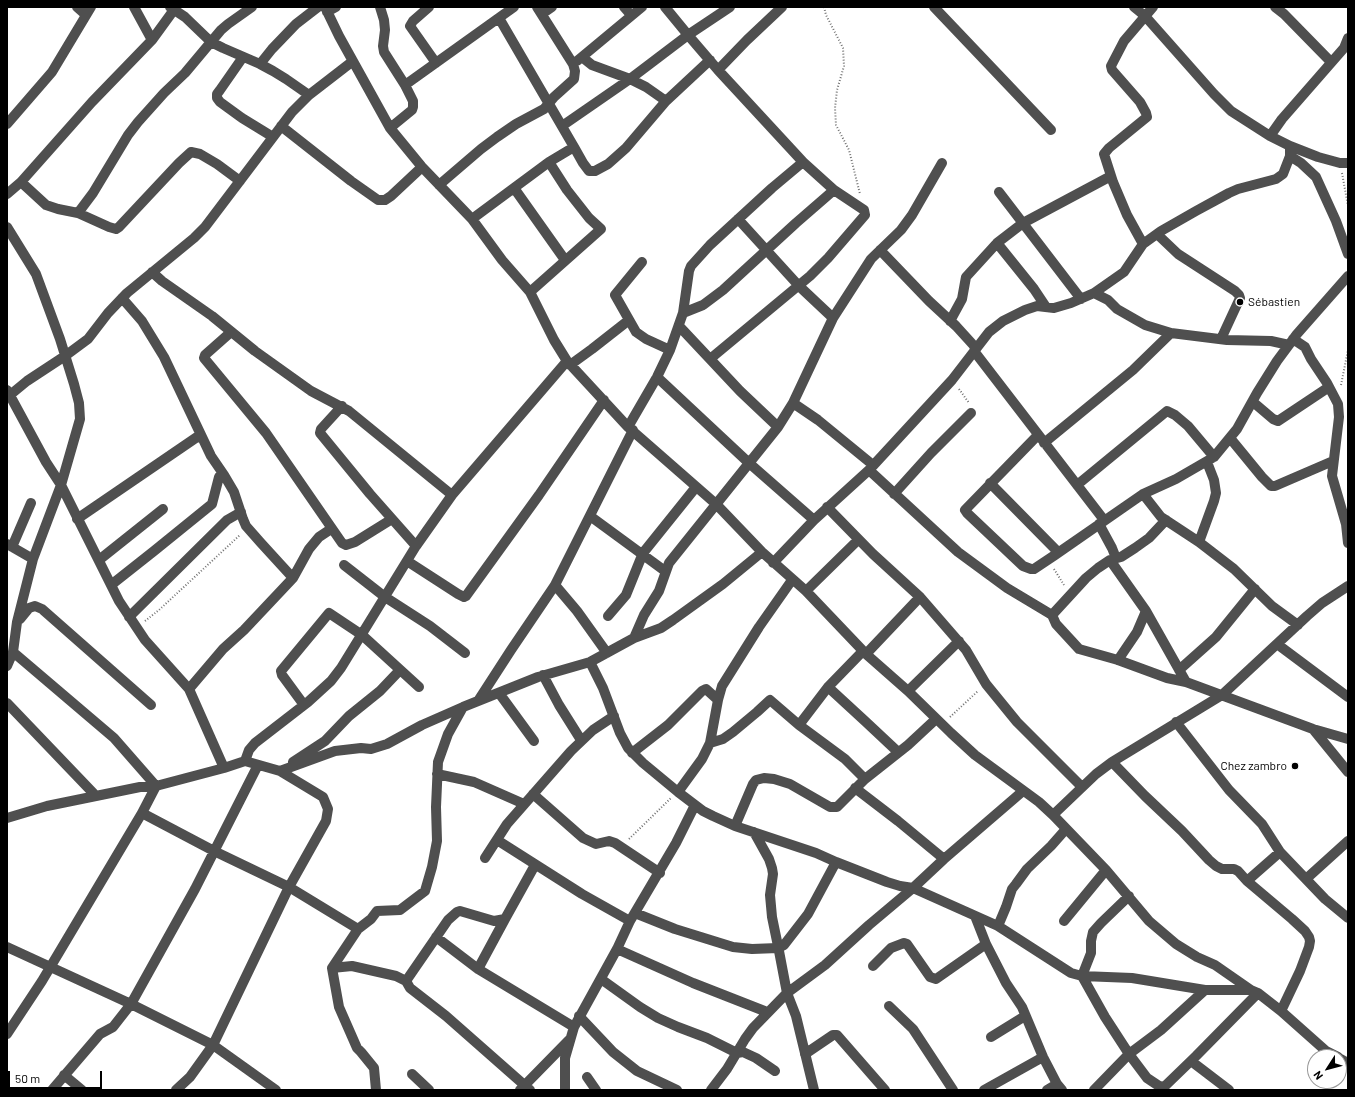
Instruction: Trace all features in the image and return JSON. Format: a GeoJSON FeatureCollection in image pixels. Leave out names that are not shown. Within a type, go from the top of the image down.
{"type":"FeatureCollection","features":[{"type":"Feature","properties":{"kind":"street"},"geometry":{"type":"LineString","coordinates":[[7,124],[52,72],[88,11],[77,7]]}},
{"type":"Feature","properties":{"kind":"street"},"geometry":{"type":"LineString","coordinates":[[134,7],[152,40]]}},
{"type":"Feature","properties":{"kind":"street"},"geometry":{"type":"LineString","coordinates":[[78,213],[93,193],[128,135],[138,122],[185,73],[228,24],[252,7]]}},
{"type":"Feature","properties":{"kind":"street"},"geometry":{"type":"LineString","coordinates":[[380,7],[385,30],[383,46],[384,52],[412,97],[413,107],[390,128]]}},
{"type":"Feature","properties":{"kind":"street"},"geometry":{"type":"LineString","coordinates":[[429,7],[413,21],[410,26],[436,62]]}},
{"type":"Feature","properties":{"kind":"street"},"geometry":{"type":"LineString","coordinates":[[405,85],[514,7]]}},
{"type":"Feature","properties":{"kind":"street"},"geometry":{"type":"LineString","coordinates":[[439,185],[481,149],[516,124],[540,112],[574,78],[575,71],[573,64],[539,11],[552,7]]}},
{"type":"Feature","properties":{"kind":"street"},"geometry":{"type":"LineString","coordinates":[[573,64],[582,58],[628,11],[642,7]]}},
{"type":"Feature","properties":{"kind":"street"},"geometry":{"type":"LineString","coordinates":[[665,7],[718,70],[803,162],[834,190],[864,210],[865,215],[815,272],[710,359]]}},
{"type":"Feature","properties":{"kind":"street"},"geometry":{"type":"LineString","coordinates":[[562,126],[630,79],[688,35],[730,7]]}},
{"type":"Feature","properties":{"kind":"street"},"geometry":{"type":"LineString","coordinates":[[718,70],[746,40],[782,7]]}},
{"type":"Feature","properties":{"kind":"street"},"geometry":{"type":"LineString","coordinates":[[934,7],[1051,130]]}},
{"type":"Feature","properties":{"kind":"street"},"geometry":{"type":"LineString","coordinates":[[1134,7],[1231,111],[1290,151],[1316,177],[1336,221],[1348,254]]}},
{"type":"Feature","properties":{"kind":"street"},"geometry":{"type":"LineString","coordinates":[[1144,244],[1126,215],[1104,156],[1105,151],[1147,117],[1146,112],[1140,102],[1111,68],[1124,41],[1153,7]]}},
{"type":"Feature","properties":{"kind":"street"},"geometry":{"type":"LineString","coordinates":[[1274,7],[1284,14],[1331,62]]}},
{"type":"Feature","properties":{"kind":"street"},"geometry":{"type":"LineString","coordinates":[[7,194],[21,182],[92,102],[152,40],[173,8],[211,42],[260,64],[286,79],[309,95]]}},
{"type":"Feature","properties":{"kind":"street"},"geometry":{"type":"LineString","coordinates":[[260,64],[296,24],[327,8],[339,36],[390,128],[422,167],[472,219],[502,260],[530,292],[550,334],[569,363],[630,429],[716,504],[773,563],[806,591],[865,653],[908,691],[975,755],[1039,802],[1053,815],[1106,870],[1149,920],[1176,944],[1197,957],[1215,965],[1254,991],[1281,1011],[1324,1049]]}},
{"type":"Feature","properties":{"kind":"street"},"geometry":{"type":"LineString","coordinates":[[499,18],[548,104],[589,171],[595,171],[601,168],[620,154],[666,101],[710,60]]}},
{"type":"Feature","properties":{"kind":"street"},"geometry":{"type":"LineString","coordinates":[[1270,136],[1282,119],[1344,48],[1348,38]]}},
{"type":"Feature","properties":{"kind":"street"},"geometry":{"type":"LineString","coordinates":[[243,57],[217,94],[217,98],[220,102],[242,118],[274,137]]}},
{"type":"Feature","properties":{"kind":"street"},"geometry":{"type":"LineString","coordinates":[[582,58],[592,65],[630,79],[646,87],[666,101]]}},
{"type":"Feature","properties":{"kind":"street"},"geometry":{"type":"LineString","coordinates":[[224,768],[189,689],[144,640],[119,601],[61,485],[46,462],[8,392],[65,356],[88,339],[108,313],[122,298],[194,238],[205,227],[292,112],[309,95],[353,61]]}},
{"type":"Feature","properties":{"kind":"street"},"geometry":{"type":"LineString","coordinates":[[281,126],[351,181],[378,200],[385,200],[391,196],[422,167]]}},
{"type":"Feature","properties":{"kind":"street"},"geometry":{"type":"LineString","coordinates":[[472,219],[549,162],[574,147]]}},
{"type":"Feature","properties":{"kind":"street"},"geometry":{"type":"LineString","coordinates":[[1290,151],[1344,163]]}},
{"type":"Feature","properties":{"kind":"street"},"geometry":{"type":"LineString","coordinates":[[773,563],[827,507],[871,468],[952,380],[989,332],[1016,313],[1024,310],[1037,306],[1054,308],[1094,293],[1124,272],[1144,244],[1157,234],[1229,193],[1276,179],[1284,172],[1290,151]]}},
{"type":"Feature","properties":{"kind":"street"},"geometry":{"type":"LineString","coordinates":[[21,182],[46,205],[64,211],[78,213],[109,227],[117,228],[191,152],[200,154],[217,164],[240,181]]}},
{"type":"Feature","properties":{"kind":"street"},"geometry":{"type":"LineString","coordinates":[[530,292],[601,229],[589,218],[567,190],[549,162]]}},
{"type":"Feature","properties":{"kind":"street"},"geometry":{"type":"LineString","coordinates":[[478,701],[555,585],[590,516],[630,429],[670,350],[683,313],[691,266],[710,245],[738,219],[803,162]]}},
{"type":"Feature","properties":{"kind":"street"},"geometry":{"type":"LineString","coordinates":[[634,638],[644,615],[659,591],[669,563],[778,427],[794,403],[833,318],[856,280],[880,250],[901,230],[912,215],[942,163]]}},
{"type":"Feature","properties":{"kind":"street"},"geometry":{"type":"LineString","coordinates":[[950,320],[962,300],[966,277],[997,243],[1023,223],[1111,176]]}},
{"type":"Feature","properties":{"kind":"street"},"geometry":{"type":"LineString","coordinates":[[514,188],[565,260]]}},
{"type":"Feature","properties":{"kind":"street"},"geometry":{"type":"LineString","coordinates":[[683,313],[711,300],[834,190]]}},
{"type":"Feature","properties":{"kind":"street"},"geometry":{"type":"LineString","coordinates":[[999,192],[1081,299]]}},
{"type":"Feature","properties":{"kind":"street"},"geometry":{"type":"LineString","coordinates":[[738,219],[799,286],[833,318]]}},
{"type":"Feature","properties":{"kind":"street"},"geometry":{"type":"LineString","coordinates":[[7,227],[36,274],[65,356],[79,402],[80,419],[61,485],[33,559],[17,622],[13,652],[7,666]]}},
{"type":"Feature","properties":{"kind":"street"},"geometry":{"type":"LineString","coordinates":[[1157,234],[1178,254],[1239,295],[1240,298],[1221,339]]}},
{"type":"Feature","properties":{"kind":"street"},"geometry":{"type":"LineString","coordinates":[[997,243],[1034,289],[1046,307]]}},
{"type":"Feature","properties":{"kind":"street"},"geometry":{"type":"LineString","coordinates":[[880,250],[929,301],[950,320],[975,350],[1077,485],[1102,522],[1112,548],[1113,559],[1146,611],[1186,682]]}},
{"type":"Feature","properties":{"kind":"street"},"geometry":{"type":"LineString","coordinates":[[642,262],[615,295],[634,330],[639,335],[670,350]]}},
{"type":"Feature","properties":{"kind":"street"},"geometry":{"type":"LineString","coordinates":[[152,272],[162,281],[212,316],[231,332],[314,393],[342,406],[452,495]]}},
{"type":"Feature","properties":{"kind":"street"},"geometry":{"type":"LineString","coordinates":[[1171,333],[1133,370],[1041,439],[990,483],[966,510],[967,513],[1023,566],[1034,568],[1143,494],[1176,479],[1210,459],[1230,438],[1244,419],[1277,361],[1291,342],[1348,276]]}},
{"type":"Feature","properties":{"kind":"street"},"geometry":{"type":"LineString","coordinates":[[1094,293],[1108,300],[1117,308],[1145,325],[1171,333],[1231,341],[1291,342],[1304,346],[1338,404],[1339,417],[1337,444],[1333,460],[1333,481],[1345,518],[1348,543]]}},
{"type":"Feature","properties":{"kind":"street"},"geometry":{"type":"LineString","coordinates":[[122,298],[142,321],[164,357],[200,435],[211,456],[234,492],[244,522],[293,578]]}},
{"type":"Feature","properties":{"kind":"street"},"geometry":{"type":"LineString","coordinates":[[245,761],[249,750],[255,742],[304,705],[331,681],[362,636],[416,546],[452,495],[569,363],[592,349],[629,320]]}},
{"type":"Feature","properties":{"kind":"street"},"geometry":{"type":"LineString","coordinates":[[679,326],[740,391],[778,427]]}},
{"type":"Feature","properties":{"kind":"street"},"geometry":{"type":"LineString","coordinates":[[231,332],[205,355],[205,359],[266,433],[342,543],[350,544],[358,541],[392,519]]}},
{"type":"Feature","properties":{"kind":"street"},"geometry":{"type":"LineString","coordinates":[[657,377],[749,463],[814,520]]}},
{"type":"Feature","properties":{"kind":"street"},"geometry":{"type":"LineString","coordinates":[[1253,402],[1273,419],[1278,421],[1329,387]]}},
{"type":"Feature","properties":{"kind":"street"},"geometry":{"type":"LineString","coordinates":[[407,561],[458,594],[464,597],[466,596],[539,495],[604,400]]}},
{"type":"Feature","properties":{"kind":"street"},"geometry":{"type":"LineString","coordinates":[[794,403],[818,420],[871,468],[894,494],[964,556],[1007,588],[1052,615],[1056,624],[1078,649],[1186,682],[1222,694],[1313,729],[1348,739]]}},
{"type":"Feature","properties":{"kind":"street"},"geometry":{"type":"LineString","coordinates":[[342,406],[320,429],[320,433],[416,546]]}},
{"type":"Feature","properties":{"kind":"street"},"geometry":{"type":"LineString","coordinates":[[1077,485],[1167,411],[1175,415],[1188,426],[1210,459],[1216,493],[1199,542]]}},
{"type":"Feature","properties":{"kind":"street"},"geometry":{"type":"LineString","coordinates":[[894,494],[971,413]]}},
{"type":"Feature","properties":{"kind":"street"},"geometry":{"type":"LineString","coordinates":[[77,518],[200,435]]}},
{"type":"Feature","properties":{"kind":"street"},"geometry":{"type":"LineString","coordinates":[[1230,438],[1262,477],[1272,486],[1333,460]]}},
{"type":"Feature","properties":{"kind":"street"},"geometry":{"type":"LineString","coordinates":[[111,584],[212,504],[219,477],[224,475]]}},
{"type":"Feature","properties":{"kind":"street"},"geometry":{"type":"LineString","coordinates":[[990,483],[1058,552]]}},
{"type":"Feature","properties":{"kind":"street"},"geometry":{"type":"LineString","coordinates":[[608,616],[626,595],[643,554],[696,487]]}},
{"type":"Feature","properties":{"kind":"street"},"geometry":{"type":"LineString","coordinates":[[1143,494],[1161,518],[1199,542],[1234,569],[1272,606],[1298,625]]}},
{"type":"Feature","properties":{"kind":"street"},"geometry":{"type":"LineString","coordinates":[[31,503],[9,545],[33,559]]}},
{"type":"Feature","properties":{"kind":"street"},"geometry":{"type":"LineString","coordinates":[[827,507],[888,570],[920,597],[959,641],[972,658],[986,684],[1017,722],[1082,787]]}},
{"type":"Feature","properties":{"kind":"street"},"geometry":{"type":"LineString","coordinates":[[99,560],[163,509]]}},
{"type":"Feature","properties":{"kind":"street"},"geometry":{"type":"LineString","coordinates":[[129,617],[227,520],[241,512]]}},
{"type":"Feature","properties":{"kind":"street"},"geometry":{"type":"LineString","coordinates":[[590,516],[666,571]]}},
{"type":"Feature","properties":{"kind":"street"},"geometry":{"type":"LineString","coordinates":[[1052,615],[1098,568],[1113,559],[1123,556],[1149,538],[1166,520]]}},
{"type":"Feature","properties":{"kind":"street"},"geometry":{"type":"LineString","coordinates":[[189,689],[223,649],[244,630],[293,578],[309,549],[319,537],[331,529]]}},
{"type":"Feature","properties":{"kind":"street"},"geometry":{"type":"LineString","coordinates":[[806,591],[858,540]]}},
{"type":"Feature","properties":{"kind":"street"},"geometry":{"type":"LineString","coordinates":[[280,771],[335,751],[361,748],[371,749],[381,746],[422,725],[478,701],[543,675],[590,662],[634,638],[661,628],[723,584],[762,552]]}},
{"type":"Feature","properties":{"kind":"street"},"geometry":{"type":"LineString","coordinates":[[344,565],[385,597],[430,626],[464,653]]}},
{"type":"Feature","properties":{"kind":"street"},"geometry":{"type":"LineString","coordinates":[[678,792],[702,759],[710,742],[722,686],[759,627],[792,580]]}},
{"type":"Feature","properties":{"kind":"street"},"geometry":{"type":"LineString","coordinates":[[555,585],[577,611],[606,653]]}},
{"type":"Feature","properties":{"kind":"street"},"geometry":{"type":"LineString","coordinates":[[1053,815],[1082,787],[1112,762],[1222,694],[1322,603],[1348,586]]}},
{"type":"Feature","properties":{"kind":"street"},"geometry":{"type":"LineString","coordinates":[[1179,670],[1216,637],[1255,590]]}},
{"type":"Feature","properties":{"kind":"street"},"geometry":{"type":"LineString","coordinates":[[799,725],[828,687],[865,653],[920,597]]}},
{"type":"Feature","properties":{"kind":"street"},"geometry":{"type":"LineString","coordinates":[[17,622],[29,608],[35,606],[42,609],[151,705]]}},
{"type":"Feature","properties":{"kind":"street"},"geometry":{"type":"LineString","coordinates":[[1118,660],[1137,632],[1146,611]]}},
{"type":"Feature","properties":{"kind":"street"},"geometry":{"type":"LineString","coordinates":[[304,705],[282,675],[281,671],[329,613],[362,636],[419,687]]}},
{"type":"Feature","properties":{"kind":"street"},"geometry":{"type":"LineString","coordinates":[[908,691],[959,641]]}},
{"type":"Feature","properties":{"kind":"street"},"geometry":{"type":"LineString","coordinates":[[1277,644],[1348,697]]}},
{"type":"Feature","properties":{"kind":"street"},"geometry":{"type":"LineString","coordinates":[[13,652],[114,738],[156,786]]}},
{"type":"Feature","properties":{"kind":"street"},"geometry":{"type":"LineString","coordinates":[[590,662],[620,733],[632,753],[694,805],[708,813],[735,826],[816,853],[887,882],[913,888],[998,926],[1061,968],[1071,973],[1082,976],[1132,978],[1205,990],[1254,991]]}},
{"type":"Feature","properties":{"kind":"street"},"geometry":{"type":"LineString","coordinates":[[280,771],[325,741],[349,716],[380,691],[400,670]]}},
{"type":"Feature","properties":{"kind":"street"},"geometry":{"type":"LineString","coordinates":[[543,675],[559,705],[581,740]]}},
{"type":"Feature","properties":{"kind":"street"},"geometry":{"type":"LineString","coordinates":[[828,687],[898,752]]}},
{"type":"Feature","properties":{"kind":"street"},"geometry":{"type":"LineString","coordinates":[[632,753],[668,725],[702,691],[706,689],[718,700]]}},
{"type":"Feature","properties":{"kind":"street"},"geometry":{"type":"LineString","coordinates":[[499,693],[534,741]]}},
{"type":"Feature","properties":{"kind":"street"},"geometry":{"type":"LineString","coordinates":[[710,742],[723,738],[733,732],[758,712],[769,700],[799,725],[845,758],[865,778]]}},
{"type":"Feature","properties":{"kind":"street"},"geometry":{"type":"LineString","coordinates":[[7,703],[96,796]]}},
{"type":"Feature","properties":{"kind":"street"},"geometry":{"type":"LineString","coordinates":[[376,1090],[374,1068],[364,1054],[357,1048],[339,1007],[332,968],[358,929],[371,919],[377,911],[400,910],[425,891],[438,841],[436,807],[438,762],[448,734],[464,707]]}},
{"type":"Feature","properties":{"kind":"street"},"geometry":{"type":"LineString","coordinates":[[485,858],[507,824],[581,740],[614,716]]}},
{"type":"Feature","properties":{"kind":"street"},"geometry":{"type":"LineString","coordinates":[[735,826],[752,785],[758,779],[774,779],[790,784],[833,808],[839,805],[865,778],[939,722]]}},
{"type":"Feature","properties":{"kind":"street"},"geometry":{"type":"LineString","coordinates":[[1176,722],[1229,790],[1262,824],[1280,852],[1325,899],[1348,918]]}},
{"type":"Feature","properties":{"kind":"street"},"geometry":{"type":"LineString","coordinates":[[1313,729],[1348,772]]}},
{"type":"Feature","properties":{"kind":"street"},"geometry":{"type":"LineString","coordinates":[[7,818],[46,806],[140,787],[156,786],[245,761],[280,771],[323,797],[328,809],[326,821],[290,887],[213,1045],[190,1077],[176,1090]]}},
{"type":"Feature","properties":{"kind":"street"},"geometry":{"type":"LineString","coordinates":[[1112,762],[1182,831],[1209,860],[1222,869],[1234,869],[1238,871],[1247,881],[1305,931],[1309,937],[1309,947],[1300,971],[1281,1011]]}},
{"type":"Feature","properties":{"kind":"street"},"geometry":{"type":"LineString","coordinates":[[52,1090],[100,1034],[113,1026],[131,1004],[214,851],[258,765]]}},
{"type":"Feature","properties":{"kind":"street"},"geometry":{"type":"LineString","coordinates":[[437,774],[474,782],[524,804]]}},
{"type":"Feature","properties":{"kind":"street"},"geometry":{"type":"LineString","coordinates":[[7,1034],[51,967],[142,813],[156,786]]}},
{"type":"Feature","properties":{"kind":"street"},"geometry":{"type":"LineString","coordinates":[[855,788],[944,859]]}},
{"type":"Feature","properties":{"kind":"street"},"geometry":{"type":"LineString","coordinates":[[711,1090],[737,1053],[744,1039],[767,1012],[787,992],[825,965],[1023,791]]}},
{"type":"Feature","properties":{"kind":"street"},"geometry":{"type":"LineString","coordinates":[[533,794],[587,840],[596,844],[612,842],[622,847],[660,873]]}},
{"type":"Feature","properties":{"kind":"street"},"geometry":{"type":"LineString","coordinates":[[565,1090],[565,1058],[574,1027],[617,949],[632,917],[660,873],[679,838],[694,805]]}},
{"type":"Feature","properties":{"kind":"street"},"geometry":{"type":"LineString","coordinates":[[142,813],[214,851],[290,887],[358,929]]}},
{"type":"Feature","properties":{"kind":"street"},"geometry":{"type":"LineString","coordinates":[[998,926],[1012,889],[1027,869],[1066,829]]}},
{"type":"Feature","properties":{"kind":"street"},"geometry":{"type":"LineString","coordinates":[[754,832],[769,859],[772,868],[773,874],[770,894],[772,917],[787,992],[796,1016],[813,1086],[805,1090]]}},
{"type":"Feature","properties":{"kind":"street"},"geometry":{"type":"LineString","coordinates":[[497,840],[536,865],[632,917],[733,947],[752,949],[778,948],[784,945],[808,914],[836,862]]}},
{"type":"Feature","properties":{"kind":"street"},"geometry":{"type":"LineString","coordinates":[[1306,879],[1348,841]]}},
{"type":"Feature","properties":{"kind":"street"},"geometry":{"type":"LineString","coordinates":[[1247,881],[1280,852]]}},
{"type":"Feature","properties":{"kind":"street"},"geometry":{"type":"LineString","coordinates":[[478,969],[536,865]]}},
{"type":"Feature","properties":{"kind":"street"},"geometry":{"type":"LineString","coordinates":[[1064,920],[1106,870]]}},
{"type":"Feature","properties":{"kind":"street"},"geometry":{"type":"LineString","coordinates":[[1082,976],[1092,953],[1091,941],[1093,932],[1101,922],[1129,896]]}},
{"type":"Feature","properties":{"kind":"street"},"geometry":{"type":"LineString","coordinates":[[406,981],[448,920],[457,912],[460,911],[494,921],[505,919]]}},
{"type":"Feature","properties":{"kind":"street"},"geometry":{"type":"LineString","coordinates":[[976,916],[986,944],[1006,983],[1022,1008],[1043,1057],[1059,1087],[1047,1090]]}},
{"type":"Feature","properties":{"kind":"street"},"geometry":{"type":"LineString","coordinates":[[436,938],[478,969],[574,1027]]}},
{"type":"Feature","properties":{"kind":"street"},"geometry":{"type":"LineString","coordinates":[[873,966],[890,948],[904,943],[930,977],[936,979],[986,944]]}},
{"type":"Feature","properties":{"kind":"street"},"geometry":{"type":"LineString","coordinates":[[7,947],[131,1004],[213,1045],[276,1090]]}},
{"type":"Feature","properties":{"kind":"street"},"geometry":{"type":"LineString","coordinates":[[617,949],[686,980],[767,1012]]}},
{"type":"Feature","properties":{"kind":"street"},"geometry":{"type":"LineString","coordinates":[[332,968],[352,966],[396,976],[406,981],[410,988],[446,1016],[525,1088],[570,1040]]}},
{"type":"Feature","properties":{"kind":"street"},"geometry":{"type":"LineString","coordinates":[[1082,976],[1129,1054],[1147,1078],[1159,1086],[1164,1087],[1191,1061],[1254,991]]}},
{"type":"Feature","properties":{"kind":"street"},"geometry":{"type":"LineString","coordinates":[[600,979],[658,1018],[707,1038],[737,1053],[743,1052],[756,1058],[775,1071]]}},
{"type":"Feature","properties":{"kind":"street"},"geometry":{"type":"LineString","coordinates":[[1094,1090],[1129,1054],[1161,1030],[1205,990]]}},
{"type":"Feature","properties":{"kind":"street"},"geometry":{"type":"LineString","coordinates":[[889,1006],[914,1029],[953,1090]]}},
{"type":"Feature","properties":{"kind":"street"},"geometry":{"type":"LineString","coordinates":[[579,1016],[613,1052],[637,1071],[677,1090]]}},
{"type":"Feature","properties":{"kind":"street"},"geometry":{"type":"LineString","coordinates":[[991,1038],[1025,1016]]}},
{"type":"Feature","properties":{"kind":"street"},"geometry":{"type":"LineString","coordinates":[[805,1054],[833,1035],[837,1035],[885,1090]]}},
{"type":"Feature","properties":{"kind":"street"},"geometry":{"type":"LineString","coordinates":[[984,1090],[1043,1057]]}},
{"type":"Feature","properties":{"kind":"street"},"geometry":{"type":"LineString","coordinates":[[1191,1061],[1224,1089]]}},
{"type":"Feature","properties":{"kind":"street"},"geometry":{"type":"LineString","coordinates":[[412,1074],[429,1090]]}},
{"type":"Feature","properties":{"kind":"street"},"geometry":{"type":"LineString","coordinates":[[64,1076],[82,1090]]}},
{"type":"Feature","properties":{"kind":"street"},"geometry":{"type":"LineString","coordinates":[[587,1077],[596,1090]]}},
{"type":"Feature","properties":{"kind":"street"},"geometry":{"type":"LineString","coordinates":[[257,1090],[263,1081]]}},
{"type":"Feature","properties":{"kind":"path"},"geometry":{"type":"LineString","coordinates":[[824,7],[826,15],[843,48],[844,66],[835,108],[836,125],[849,150],[864,210]]}},
{"type":"Feature","properties":{"kind":"path"},"geometry":{"type":"LineString","coordinates":[[1344,163],[1348,206]]}},
{"type":"Feature","properties":{"kind":"path"},"geometry":{"type":"LineString","coordinates":[[1338,404],[1348,350]]}},
{"type":"Feature","properties":{"kind":"path"},"geometry":{"type":"LineString","coordinates":[[952,380],[970,405],[972,410],[971,413]]}},
{"type":"Feature","properties":{"kind":"path"},"geometry":{"type":"LineString","coordinates":[[136,627],[159,610],[248,528]]}},
{"type":"Feature","properties":{"kind":"path"},"geometry":{"type":"LineString","coordinates":[[1047,559],[1070,595]]}},
{"type":"Feature","properties":{"kind":"path"},"geometry":{"type":"LineString","coordinates":[[939,722],[986,684]]}},
{"type":"Feature","properties":{"kind":"path"},"geometry":{"type":"LineString","coordinates":[[622,847],[678,792]]}},
{"type":"Feature","properties":{"kind":"place","name":"Sébastien"},"geometry":{"type":"Point","coordinates":[1240,302]}},
{"type":"Feature","properties":{"kind":"place","name":"Chez zambro"},"geometry":{"type":"Point","coordinates":[1295,766]}}]}
